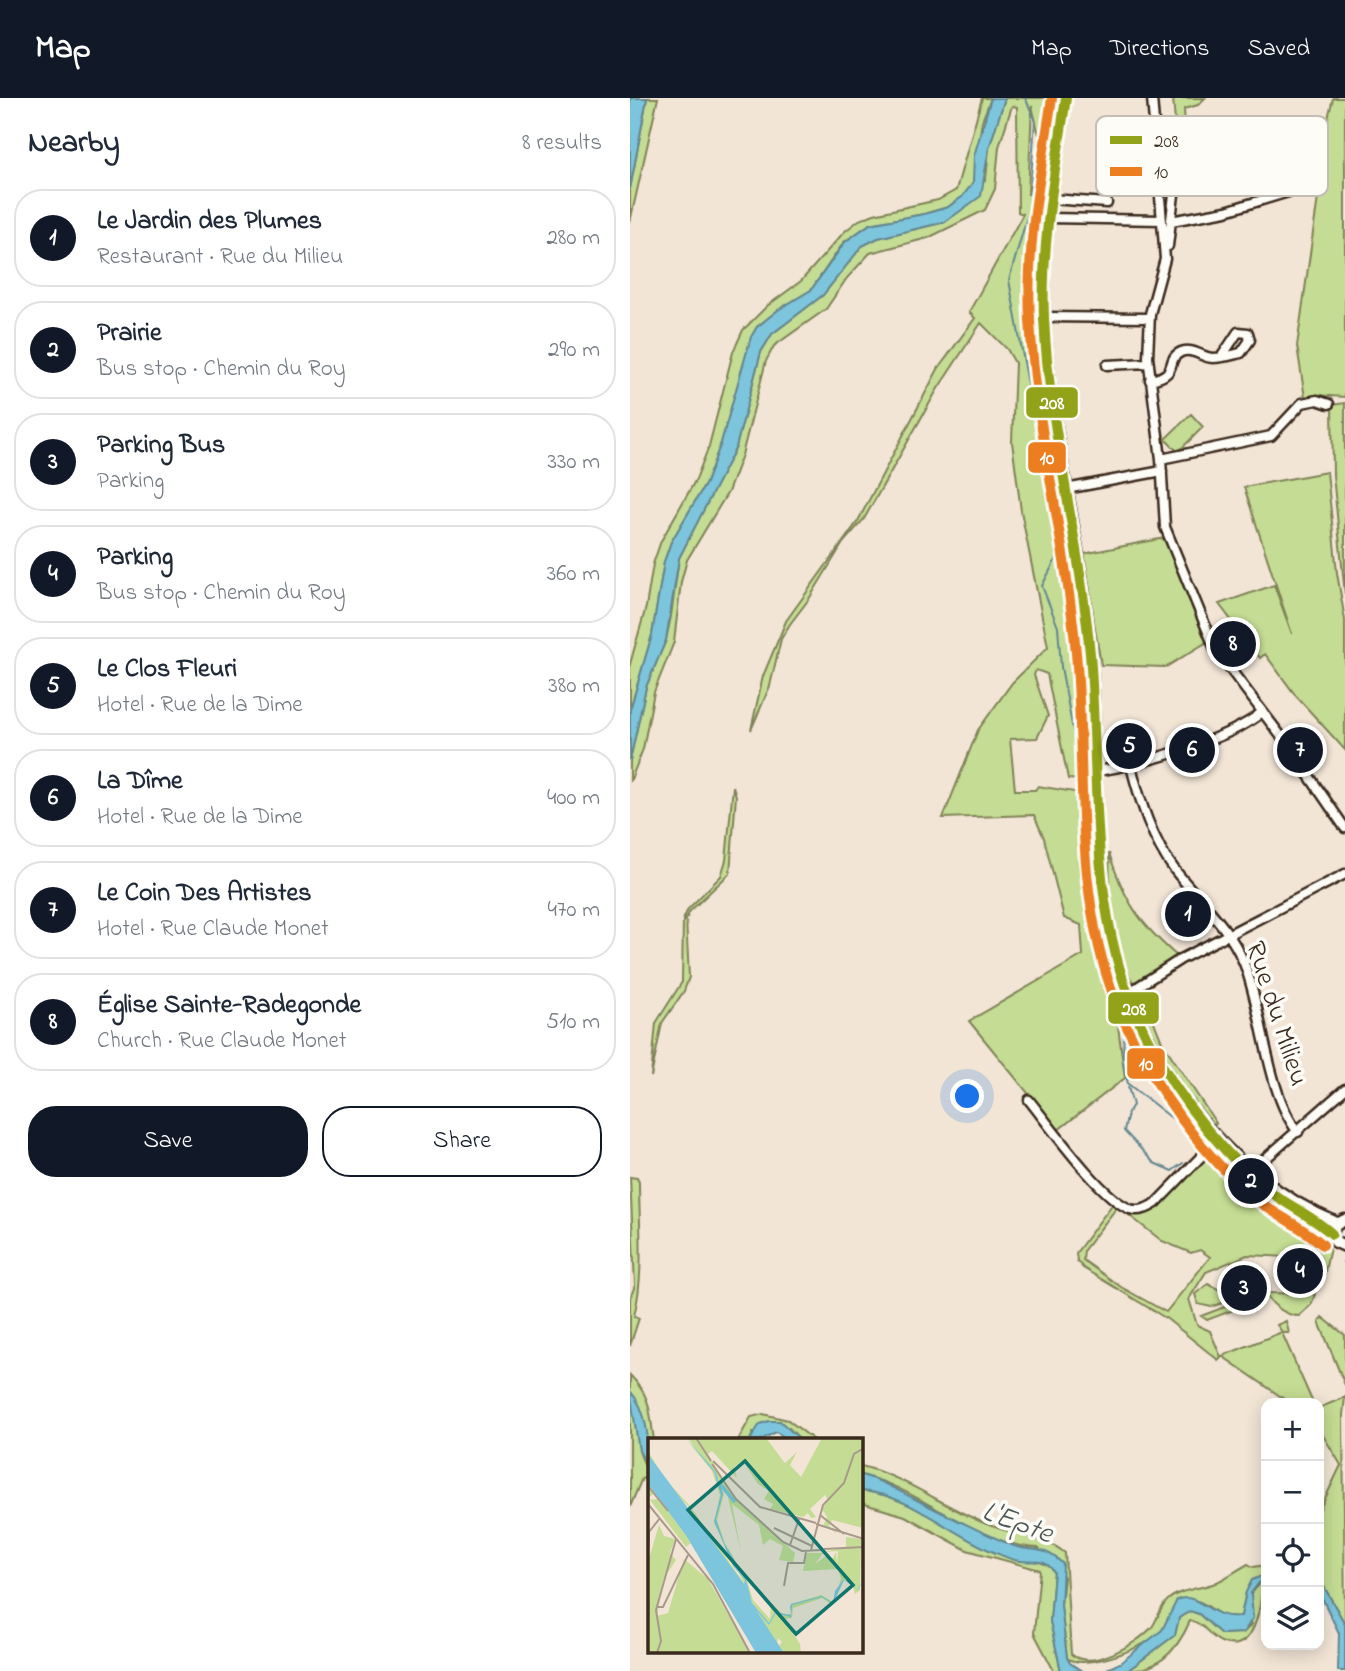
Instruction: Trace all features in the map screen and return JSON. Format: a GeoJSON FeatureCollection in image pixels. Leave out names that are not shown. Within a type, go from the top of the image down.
{"type":"FeatureCollection","features":[{"type":"Feature","properties":{"kind":"main road"},"geometry":{"type":"LineString","coordinates":[[1066,98],[1048,218],[1044,317],[1052,404],[1088,630],[1102,889],[1112,941],[1128,993],[1162,1064],[1192,1108],[1270,1192],[1332,1234],[1336,1242],[1345,1246]]}},
{"type":"Feature","properties":{"kind":"main road"},"geometry":{"type":"LineString","coordinates":[[1251,1171],[1299,1203],[1341,1222],[1332,1234]]}},
{"type":"Feature","properties":{"kind":"street"},"geometry":{"type":"LineString","coordinates":[[1152,98],[1154,116]]}},
{"type":"Feature","properties":{"kind":"street"},"geometry":{"type":"LineString","coordinates":[[1163,196],[1168,248],[1164,251],[1163,274],[1149,318],[1148,363],[1161,459],[1165,527],[1208,633],[1232,675],[1262,712],[1345,828]]}},
{"type":"Feature","properties":{"kind":"street"},"geometry":{"type":"LineString","coordinates":[[1166,220],[1172,196]]}},
{"type":"Feature","properties":{"kind":"street"},"geometry":{"type":"LineString","coordinates":[[1048,218],[1166,220],[1226,211],[1275,196]]}},
{"type":"Feature","properties":{"kind":"street"},"geometry":{"type":"LineString","coordinates":[[1051,199],[1107,203]]}},
{"type":"Feature","properties":{"kind":"street"},"geometry":{"type":"LineString","coordinates":[[1044,317],[1149,318]]}},
{"type":"Feature","properties":{"kind":"street"},"geometry":{"type":"LineString","coordinates":[[1150,380],[1164,377],[1181,352],[1188,351],[1212,358],[1222,356]]}},
{"type":"Feature","properties":{"kind":"street"},"geometry":{"type":"LineString","coordinates":[[1107,365],[1148,363]]}},
{"type":"Feature","properties":{"kind":"street"},"geometry":{"type":"LineString","coordinates":[[1161,459],[1271,436],[1302,403],[1317,400],[1329,404]]}},
{"type":"Feature","properties":{"kind":"street"},"geometry":{"type":"LineString","coordinates":[[1066,489],[1162,471]]}},
{"type":"Feature","properties":{"kind":"street"},"geometry":{"type":"LineString","coordinates":[[1097,771],[1131,766],[1240,728],[1262,712]]}},
{"type":"Feature","properties":{"kind":"street","name":"Rue du Milieu"},"geometry":{"type":"LineString","coordinates":[[1131,766],[1138,794],[1162,850],[1230,934],[1253,990],[1279,1091],[1298,1132]]}},
{"type":"Feature","properties":{"kind":"street"},"geometry":{"type":"LineString","coordinates":[[1128,993],[1181,959],[1345,874]]}},
{"type":"Feature","properties":{"kind":"street"},"geometry":{"type":"LineString","coordinates":[[1251,1171],[1345,1088]]}},
{"type":"Feature","properties":{"kind":"street"},"geometry":{"type":"LineString","coordinates":[[1029,1100],[1083,1166],[1118,1202],[1131,1209],[1148,1209],[1156,1203],[1218,1139]]}},
{"type":"Feature","properties":{"kind":"green space"},"geometry":{"type":"Polygon","coordinates":[[[647,98],[658,98],[630,222],[630,189],[647,98]]]}},
{"type":"Feature","properties":{"kind":"green space"},"geometry":{"type":"Polygon","coordinates":[[[982,98],[991,98],[982,121],[973,183],[962,197],[948,207],[870,224],[844,242],[811,290],[778,310],[757,327],[751,338],[721,443],[706,483],[671,542],[664,562],[652,635],[630,710],[630,664],[646,607],[653,564],[661,541],[696,479],[709,446],[733,352],[743,330],[767,306],[801,281],[844,232],[859,220],[874,214],[938,200],[956,190],[982,98]]]}},
{"type":"Feature","properties":{"kind":"green space"},"geometry":{"type":"Polygon","coordinates":[[[1005,98],[1051,98],[1050,110],[1058,107],[1042,258],[1040,332],[1044,390],[1086,662],[1090,777],[1082,780],[1068,779],[1047,674],[1036,670],[1034,675],[1048,716],[1037,738],[1010,739],[1015,790],[1035,790],[1038,786],[1080,793],[1089,786],[1093,789],[1094,852],[1101,915],[1126,1011],[1118,1026],[1125,1078],[1058,1130],[969,1021],[1083,955],[1081,925],[1064,918],[1044,838],[1034,815],[943,818],[978,730],[1012,683],[1048,647],[1021,511],[1012,442],[1015,363],[1007,349],[981,323],[937,390],[864,519],[843,543],[781,639],[770,686],[751,730],[763,676],[786,621],[858,521],[938,369],[975,318],[969,312],[1023,214],[1018,212],[1017,107],[1012,106],[999,147],[995,189],[985,210],[928,238],[870,253],[847,278],[826,309],[774,346],[766,361],[742,455],[728,492],[687,560],[681,582],[674,642],[654,692],[643,749],[630,782],[630,760],[646,687],[666,640],[679,558],[736,447],[761,352],[772,334],[823,295],[862,246],[878,238],[945,222],[986,179],[989,148],[1005,98]],[[1032,106],[1028,195],[1041,144],[1032,106]]]}},
{"type":"Feature","properties":{"kind":"green space"},"geometry":{"type":"Polygon","coordinates":[[[1173,98],[1205,98],[1198,105],[1184,109],[1184,116],[1174,116],[1173,98]]]}},
{"type":"Feature","properties":{"kind":"green space"},"geometry":{"type":"Polygon","coordinates":[[[1333,98],[1345,98],[1345,397],[1314,395],[1305,398],[1297,346],[1318,196],[1328,196],[1328,118],[1333,98]]]}},
{"type":"Feature","properties":{"kind":"green space"},"geometry":{"type":"Polygon","coordinates":[[[1345,403],[1345,595],[1333,475],[1332,405],[1345,403]]]}},
{"type":"Feature","properties":{"kind":"green space"},"geometry":{"type":"Polygon","coordinates":[[[1191,414],[1203,427],[1178,452],[1165,439],[1191,414]]]}},
{"type":"Feature","properties":{"kind":"green space"},"geometry":{"type":"Polygon","coordinates":[[[1327,472],[1337,573],[1345,620],[1345,750],[1296,696],[1265,654],[1260,658],[1219,604],[1274,585],[1292,634],[1244,487],[1327,472]]]}},
{"type":"Feature","properties":{"kind":"green space"},"geometry":{"type":"Polygon","coordinates":[[[1165,538],[1191,593],[1207,642],[1166,667],[1101,665],[1083,554],[1165,538]]]}},
{"type":"Feature","properties":{"kind":"green space"},"geometry":{"type":"Polygon","coordinates":[[[733,786],[736,796],[730,873],[690,911],[686,919],[689,977],[684,991],[662,1023],[651,1077],[656,1023],[682,982],[683,920],[688,909],[721,876],[726,860],[733,786]]]}},
{"type":"Feature","properties":{"kind":"green space"},"geometry":{"type":"Polygon","coordinates":[[[1109,853],[1121,885],[1135,911],[1178,957],[1142,980],[1133,982],[1120,953],[1113,920],[1109,853]]]}},
{"type":"Feature","properties":{"kind":"green space"},"geometry":{"type":"Polygon","coordinates":[[[1141,989],[1162,1042],[1216,1123],[1210,1126],[1172,1072],[1136,999],[1136,992],[1141,989]]]}},
{"type":"Feature","properties":{"kind":"green space"},"geometry":{"type":"Polygon","coordinates":[[[1214,1149],[1220,1151],[1252,1183],[1321,1232],[1330,1248],[1324,1276],[1298,1267],[1289,1257],[1247,1255],[1206,1272],[1189,1299],[1197,1325],[1210,1331],[1221,1357],[1218,1360],[1167,1319],[1083,1268],[1077,1261],[1076,1253],[1114,1202],[1118,1206],[1084,1250],[1083,1260],[1121,1287],[1166,1312],[1210,1257],[1200,1250],[1191,1253],[1162,1241],[1121,1209],[1123,1206],[1146,1211],[1214,1149]]]}},
{"type":"Feature","properties":{"kind":"green space"},"geometry":{"type":"Polygon","coordinates":[[[630,1177],[637,1178],[639,1182],[641,1249],[634,1316],[639,1318],[630,1346],[630,1299],[635,1285],[630,1177]]]}},
{"type":"Feature","properties":{"kind":"green space"},"geometry":{"type":"Polygon","coordinates":[[[1208,1284],[1224,1292],[1228,1301],[1211,1307],[1198,1304],[1195,1294],[1208,1284]]]}},
{"type":"Feature","properties":{"kind":"green space"},"geometry":{"type":"Polygon","coordinates":[[[1261,1293],[1315,1294],[1311,1305],[1299,1316],[1281,1310],[1268,1297],[1207,1320],[1201,1316],[1261,1293]]]}},
{"type":"Feature","properties":{"kind":"green space"},"geometry":{"type":"Polygon","coordinates":[[[1322,1317],[1345,1335],[1345,1385],[1319,1322],[1322,1317]]]}},
{"type":"Feature","properties":{"kind":"green space"},"geometry":{"type":"Polygon","coordinates":[[[1286,1321],[1289,1333],[1282,1333],[1311,1398],[1283,1398],[1222,1356],[1282,1332],[1277,1325],[1286,1321]]]}},
{"type":"Feature","properties":{"kind":"green space"},"geometry":{"type":"Polygon","coordinates":[[[630,1375],[648,1405],[654,1438],[648,1438],[648,1441],[641,1411],[630,1391],[630,1375]]]}},
{"type":"Feature","properties":{"kind":"green space"},"geometry":{"type":"Polygon","coordinates":[[[1345,1397],[1345,1624],[1324,1587],[1324,1501],[1341,1465],[1324,1437],[1324,1406],[1345,1397]]]}},
{"type":"Feature","properties":{"kind":"green space"},"geometry":{"type":"Polygon","coordinates":[[[630,1403],[648,1481],[642,1478],[630,1507],[630,1403]]]}},
{"type":"Feature","properties":{"kind":"green space"},"geometry":{"type":"Polygon","coordinates":[[[763,1414],[788,1420],[811,1438],[799,1438],[789,1428],[753,1433],[751,1438],[739,1438],[751,1417],[763,1414]]]}},
{"type":"Feature","properties":{"kind":"green space"},"geometry":{"type":"Polygon","coordinates":[[[863,1467],[894,1477],[989,1525],[1047,1542],[1065,1553],[1071,1654],[1079,1658],[1101,1658],[1135,1641],[1152,1627],[1166,1602],[1179,1593],[1215,1583],[1248,1564],[1253,1567],[1261,1566],[1261,1578],[1246,1592],[1241,1616],[1222,1615],[1198,1601],[1177,1600],[1163,1629],[1144,1644],[1100,1660],[1075,1661],[1067,1658],[1061,1605],[1064,1577],[1038,1548],[991,1537],[905,1492],[863,1476],[863,1467]]]}},
{"type":"Feature","properties":{"kind":"green space"},"geometry":{"type":"Polygon","coordinates":[[[863,1491],[896,1499],[994,1552],[1043,1563],[1054,1571],[1050,1621],[1061,1671],[1054,1671],[1034,1633],[1040,1570],[967,1550],[905,1516],[863,1504],[863,1491]]]}},
{"type":"Feature","properties":{"kind":"green space"},"geometry":{"type":"Polygon","coordinates":[[[1261,1583],[1261,1601],[1255,1625],[1250,1635],[1242,1642],[1233,1645],[1221,1642],[1199,1624],[1190,1621],[1166,1657],[1148,1667],[1127,1671],[1175,1635],[1179,1618],[1190,1611],[1199,1614],[1221,1634],[1243,1633],[1251,1625],[1251,1593],[1261,1583]]]}},
{"type":"Feature","properties":{"kind":"water"},"geometry":{"type":"Polygon","coordinates":[[[630,98],[647,98],[630,189],[630,98]]]}},
{"type":"Feature","properties":{"kind":"water"},"geometry":{"type":"Polygon","coordinates":[[[991,98],[1005,98],[989,148],[981,196],[945,222],[878,238],[862,246],[823,295],[772,334],[761,352],[736,447],[679,558],[666,640],[646,687],[630,760],[630,710],[652,635],[664,562],[671,542],[706,483],[721,443],[751,337],[757,327],[778,310],[811,290],[845,242],[870,224],[948,207],[962,197],[973,183],[974,156],[991,98]]]}},
{"type":"Feature","properties":{"kind":"water"},"geometry":{"type":"Polygon","coordinates":[[[630,1391],[644,1417],[648,1438],[648,1466],[639,1451],[630,1391]]]}},
{"type":"Feature","properties":{"kind":"water"},"geometry":{"type":"Polygon","coordinates":[[[780,1421],[799,1438],[786,1438],[776,1432],[765,1438],[751,1438],[760,1424],[780,1421]]]}},
{"type":"Feature","properties":{"kind":"water"},"geometry":{"type":"Polygon","coordinates":[[[863,1476],[882,1482],[1016,1547],[1049,1553],[1063,1564],[1061,1606],[1067,1658],[1082,1671],[1061,1671],[1050,1621],[1054,1572],[1051,1567],[1043,1562],[1004,1556],[913,1507],[879,1494],[863,1491],[863,1476]]]}},
{"type":"Feature","properties":{"kind":"water"},"geometry":{"type":"Polygon","coordinates":[[[1261,1576],[1261,1582],[1251,1593],[1253,1618],[1243,1633],[1221,1634],[1199,1614],[1190,1611],[1179,1618],[1175,1635],[1127,1671],[1103,1671],[1120,1663],[1162,1630],[1177,1600],[1192,1599],[1221,1614],[1241,1616],[1246,1592],[1252,1580],[1261,1576]]]}},
{"type":"Feature","properties":{"kind":"water"},"geometry":{"type":"Polygon","coordinates":[[[1324,1587],[1345,1624],[1345,1671],[1338,1671],[1339,1633],[1324,1602],[1324,1587]]]}},
{"type":"Feature","properties":{"kind":"waterway"},"geometry":{"type":"LineString","coordinates":[[1025,98],[1035,119],[1029,210],[1009,280],[1059,553],[1042,586],[1058,627],[1061,667],[1083,783],[1093,936],[1107,989],[1124,1029],[1123,1061],[1128,1084],[1187,1130]]}},
{"type":"Feature","properties":{"kind":"waterway"},"geometry":{"type":"LineString","coordinates":[[1128,1087],[1133,1105],[1128,1113],[1124,1131],[1154,1163],[1172,1171],[1183,1163]]}},
{"type":"Feature","properties":{"kind":"waterway"},"geometry":{"type":"LineString","coordinates":[[1209,1159],[1326,1251]]}},
{"type":"Feature","properties":{"kind":"transit line","name":"10"},"geometry":{"type":"LineString","coordinates":[[1052,98],[1032,236],[1030,320],[1038,404],[1076,653],[1084,840],[1096,932],[1107,977],[1124,1021],[1150,1071],[1182,1120],[1239,1185],[1323,1245]]}},
{"type":"Feature","properties":{"kind":"transit line","name":"208"},"geometry":{"type":"LineString","coordinates":[[1066,98],[1047,235],[1044,318],[1052,402],[1090,654],[1098,835],[1109,925],[1120,969],[1146,1037],[1190,1108],[1226,1151],[1266,1189],[1332,1234]]}},
{"type":"Feature","properties":{"kind":"place","name":"Église Sainte-Radegonde"},"geometry":{"type":"Point","coordinates":[1233,644]}},
{"type":"Feature","properties":{"kind":"place","name":"Le Clos Fleuri"},"geometry":{"type":"Point","coordinates":[1129,746]}},
{"type":"Feature","properties":{"kind":"place","name":"La Dîme"},"geometry":{"type":"Point","coordinates":[1192,750]}},
{"type":"Feature","properties":{"kind":"place","name":"Le Coin Des Artistes"},"geometry":{"type":"Point","coordinates":[1300,750]}},
{"type":"Feature","properties":{"kind":"place","name":"Le Jardin des Plumes"},"geometry":{"type":"Point","coordinates":[1188,914]}},
{"type":"Feature","properties":{"kind":"place","name":"Prairie"},"geometry":{"type":"Point","coordinates":[1251,1181]}},
{"type":"Feature","properties":{"kind":"place","name":"Parking"},"geometry":{"type":"Point","coordinates":[1300,1271]}},
{"type":"Feature","properties":{"kind":"place","name":"Parking Bus"},"geometry":{"type":"Point","coordinates":[1244,1288]}},
{"type":"Feature","properties":{"kind":"water label","name":"L'Epte"},"geometry":{"type":"Point","coordinates":[1018,1521]}}]}
